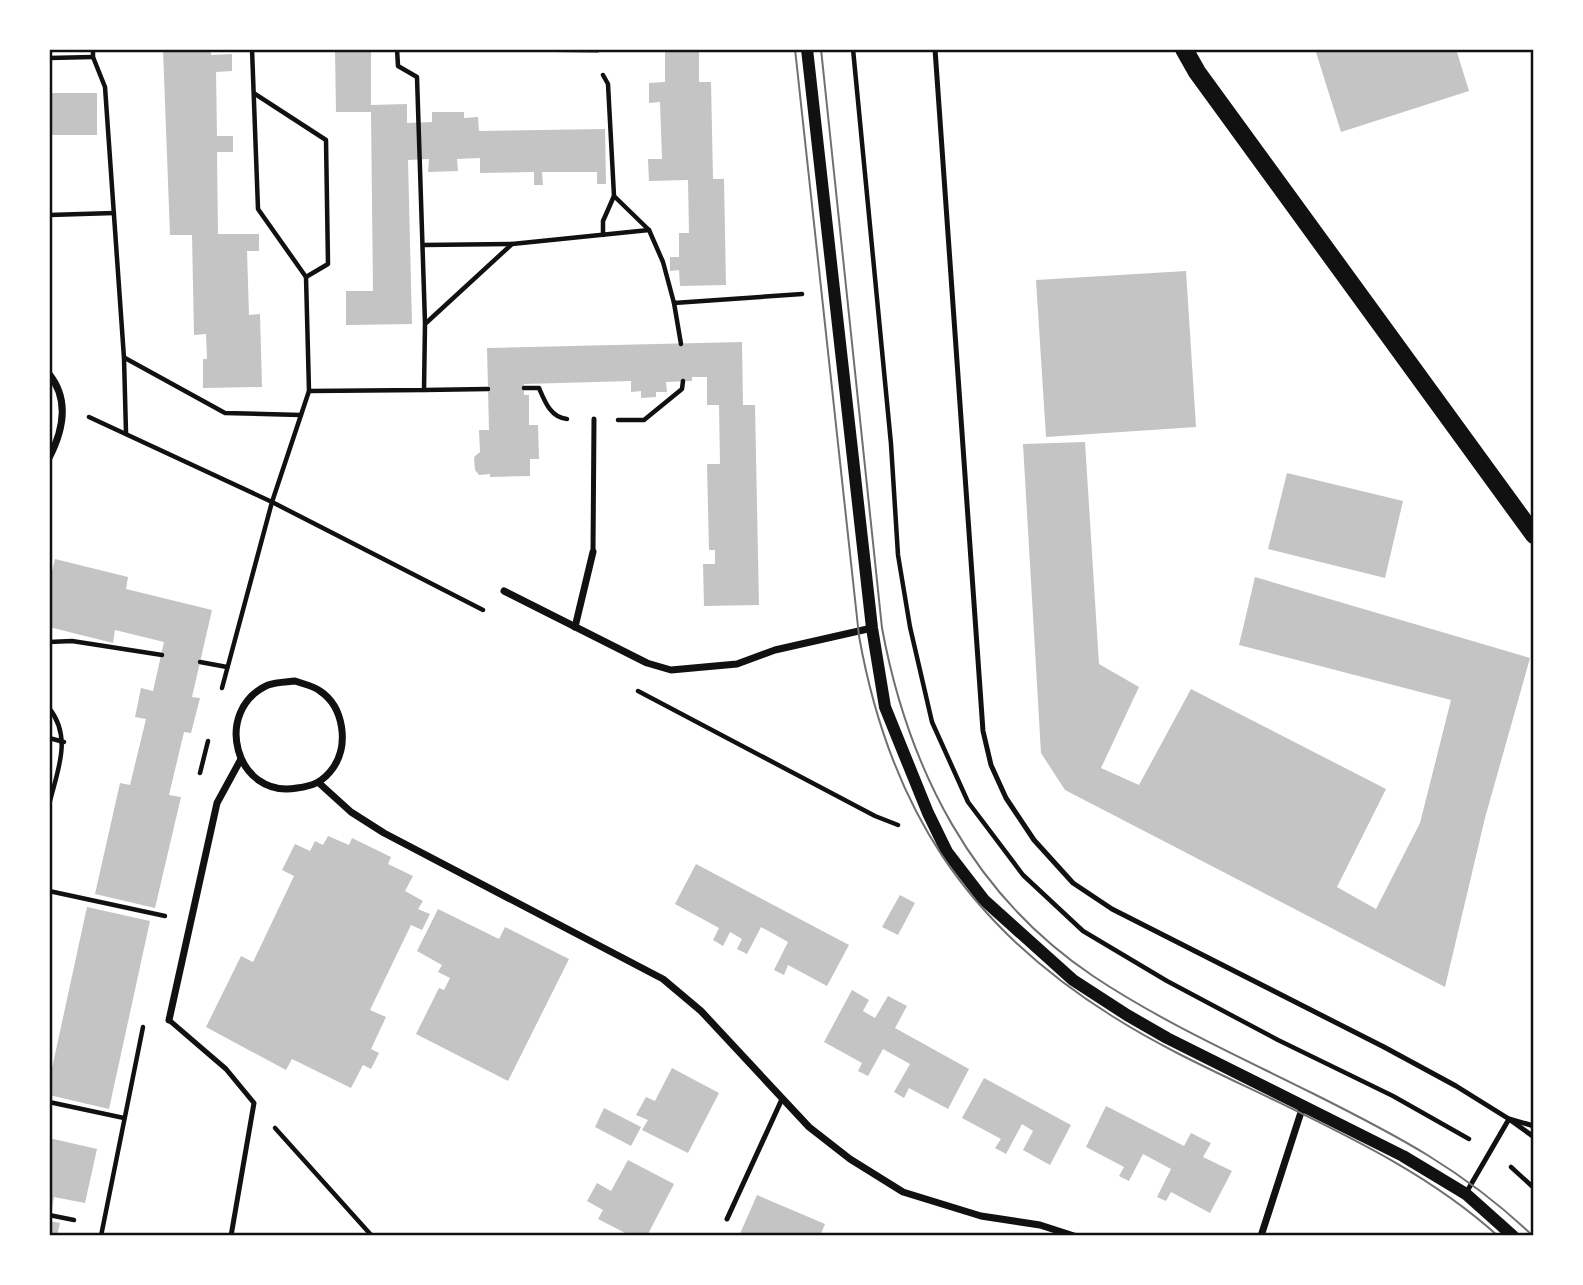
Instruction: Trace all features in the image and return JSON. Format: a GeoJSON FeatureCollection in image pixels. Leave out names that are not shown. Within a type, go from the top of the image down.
{"type":"FeatureCollection","features":[{"type":"Feature","properties":{"kind":"main road"},"geometry":{"type":"LineString","coordinates":[[1184,49],[1197,72],[1534,535]]}},
{"type":"Feature","properties":{"kind":"street"},"geometry":{"type":"LineString","coordinates":[[807,49],[872,628],[885,707],[947,852],[984,900],[1073,980],[1167,1038],[1403,1156],[1466,1194],[1513,1236]]}},
{"type":"Feature","properties":{"kind":"street"},"geometry":{"type":"LineString","coordinates":[[49,374],[57,384],[62,405],[59,438],[49,458]]}},
{"type":"Feature","properties":{"kind":"street"},"geometry":{"type":"LineString","coordinates":[[575,627],[593,552]]}},
{"type":"Feature","properties":{"kind":"street"},"geometry":{"type":"LineString","coordinates":[[504,591],[647,663],[671,670],[737,664],[775,650],[872,628]]}},
{"type":"Feature","properties":{"kind":"street"},"geometry":{"type":"LineString","coordinates":[[295,681],[320,691],[337,710],[343,740],[341,754],[319,783],[288,790],[269,786],[252,776],[240,759],[235,737],[238,718],[250,698],[270,684],[295,681]]}},
{"type":"Feature","properties":{"kind":"street"},"geometry":{"type":"LineString","coordinates":[[169,1020],[217,803],[240,759]]}},
{"type":"Feature","properties":{"kind":"street"},"geometry":{"type":"LineString","coordinates":[[319,783],[351,812],[384,833],[663,979],[701,1011],[809,1127],[850,1159],[904,1192],[981,1216],[1040,1225],[1074,1236]]}},
{"type":"Feature","properties":{"kind":"street"},"geometry":{"type":"LineString","coordinates":[[1261,1236],[1303,1106]]}},
{"type":"Feature","properties":{"kind":"lane"},"geometry":{"type":"LineString","coordinates":[[498,49],[598,50]]}},
{"type":"Feature","properties":{"kind":"lane"},"geometry":{"type":"LineString","coordinates":[[935,49],[983,731],[991,765],[1006,798],[1034,840],[1073,883],[1112,909],[1384,1047],[1456,1086],[1534,1137]]}},
{"type":"Feature","properties":{"kind":"lane"},"geometry":{"type":"LineString","coordinates":[[593,552],[594,419]]}},
{"type":"Feature","properties":{"kind":"lane"},"geometry":{"type":"LineString","coordinates":[[169,1020],[226,1069],[254,1103],[231,1236]]}},
{"type":"Feature","properties":{"kind":"lane"},"geometry":{"type":"LineString","coordinates":[[727,1219],[782,1099]]}},
{"type":"Feature","properties":{"kind":"lane"},"geometry":{"type":"LineString","coordinates":[[1509,1119],[1534,1126]]}},
{"type":"Feature","properties":{"kind":"lane"},"geometry":{"type":"LineString","coordinates":[[1466,1194],[1509,1119]]}},
{"type":"Feature","properties":{"kind":"path"},"geometry":{"type":"LineString","coordinates":[[93,49],[93,57],[105,87],[124,358],[126,433]]}},
{"type":"Feature","properties":{"kind":"path"},"geometry":{"type":"LineString","coordinates":[[252,49],[258,209],[306,277],[309,391],[272,502]]}},
{"type":"Feature","properties":{"kind":"path"},"geometry":{"type":"LineString","coordinates":[[397,49],[398,65],[417,77],[425,390]]}},
{"type":"Feature","properties":{"kind":"path"},"geometry":{"type":"LineString","coordinates":[[853,49],[865,157],[898,555],[910,627],[932,722],[968,802],[1023,876],[1083,931],[1167,981],[1448,1126]]}},
{"type":"Feature","properties":{"kind":"path"},"geometry":{"type":"LineString","coordinates":[[598,50],[599,68],[608,84],[614,197],[603,220],[603,235]]}},
{"type":"Feature","properties":{"kind":"path"},"geometry":{"type":"LineString","coordinates":[[49,58],[93,57]]}},
{"type":"Feature","properties":{"kind":"path"},"geometry":{"type":"LineString","coordinates":[[254,93],[326,140],[328,264],[306,277]]}},
{"type":"Feature","properties":{"kind":"path"},"geometry":{"type":"LineString","coordinates":[[614,197],[649,230],[663,262],[681,344]]}},
{"type":"Feature","properties":{"kind":"path"},"geometry":{"type":"LineString","coordinates":[[49,215],[114,214]]}},
{"type":"Feature","properties":{"kind":"path"},"geometry":{"type":"LineString","coordinates":[[422,246],[512,244],[649,230]]}},
{"type":"Feature","properties":{"kind":"path"},"geometry":{"type":"LineString","coordinates":[[425,324],[512,244]]}},
{"type":"Feature","properties":{"kind":"path"},"geometry":{"type":"LineString","coordinates":[[674,303],[802,294]]}},
{"type":"Feature","properties":{"kind":"path"},"geometry":{"type":"LineString","coordinates":[[124,358],[225,413],[301,415]]}},
{"type":"Feature","properties":{"kind":"path"},"geometry":{"type":"LineString","coordinates":[[309,391],[488,389]]}},
{"type":"Feature","properties":{"kind":"path"},"geometry":{"type":"LineString","coordinates":[[62,405],[272,502],[492,615],[504,591]]}},
{"type":"Feature","properties":{"kind":"path"},"geometry":{"type":"LineString","coordinates":[[49,642],[72,640],[162,655]]}},
{"type":"Feature","properties":{"kind":"path"},"geometry":{"type":"LineString","coordinates":[[200,662],[227,667]]}},
{"type":"Feature","properties":{"kind":"path"},"geometry":{"type":"LineString","coordinates":[[628,686],[875,816],[898,825]]}},
{"type":"Feature","properties":{"kind":"path"},"geometry":{"type":"LineString","coordinates":[[49,708],[56,717],[64,742],[49,804]]}},
{"type":"Feature","properties":{"kind":"path"},"geometry":{"type":"LineString","coordinates":[[49,738],[64,742]]}},
{"type":"Feature","properties":{"kind":"path"},"geometry":{"type":"LineString","coordinates":[[49,891],[190,920]]}},
{"type":"Feature","properties":{"kind":"path"},"geometry":{"type":"LineString","coordinates":[[49,1102],[124,1118],[101,1236]]}},
{"type":"Feature","properties":{"kind":"path"},"geometry":{"type":"LineString","coordinates":[[254,1103],[372,1236]]}},
{"type":"Feature","properties":{"kind":"path"},"geometry":{"type":"LineString","coordinates":[[49,1215],[74,1220]]}},
{"type":"Feature","properties":{"kind":"building"},"geometry":{"type":"Polygon","coordinates":[[[163,49],[211,49],[211,55],[232,54],[232,71],[216,72],[217,136],[233,136],[233,152],[217,152],[218,234],[259,234],[259,251],[247,251],[249,315],[260,314],[262,387],[203,388],[203,359],[207,359],[206,334],[194,335],[192,235],[170,235],[163,49]]]}},
{"type":"Feature","properties":{"kind":"building"},"geometry":{"type":"Polygon","coordinates":[[[335,49],[371,49],[371,105],[407,104],[407,123],[432,122],[432,112],[464,112],[464,118],[478,117],[479,131],[605,129],[606,184],[597,184],[597,172],[542,172],[543,185],[534,185],[534,172],[480,173],[480,158],[457,159],[458,171],[428,172],[429,159],[408,160],[412,324],[346,325],[346,291],[373,291],[371,112],[336,112],[335,49]]]}},
{"type":"Feature","properties":{"kind":"building"},"geometry":{"type":"Polygon","coordinates":[[[665,49],[699,49],[699,82],[711,82],[713,179],[724,179],[726,285],[680,286],[679,270],[670,271],[670,257],[679,257],[679,233],[689,233],[688,180],[649,181],[648,159],[662,159],[660,102],[649,103],[649,83],[665,82],[665,49]]]}},
{"type":"Feature","properties":{"kind":"building"},"geometry":{"type":"Polygon","coordinates":[[[1315,49],[1456,49],[1469,91],[1341,132],[1315,49]]]}},
{"type":"Feature","properties":{"kind":"building"},"geometry":{"type":"Polygon","coordinates":[[[49,93],[97,93],[97,135],[49,135],[49,93]]]}},
{"type":"Feature","properties":{"kind":"building"},"geometry":{"type":"Polygon","coordinates":[[[1186,271],[1196,427],[1046,437],[1036,280],[1186,271]]]}},
{"type":"Feature","properties":{"kind":"building"},"geometry":{"type":"Polygon","coordinates":[[[742,342],[743,405],[755,405],[759,605],[704,606],[703,564],[715,564],[715,550],[709,550],[707,464],[720,464],[719,405],[707,405],[707,377],[692,377],[692,381],[666,382],[667,392],[656,392],[656,397],[641,398],[641,391],[631,392],[631,381],[524,384],[524,395],[529,395],[529,425],[538,425],[539,459],[530,459],[530,476],[490,477],[490,474],[479,475],[475,470],[474,457],[480,452],[479,430],[489,430],[487,348],[742,342]]]}},
{"type":"Feature","properties":{"kind":"building"},"geometry":{"type":"Polygon","coordinates":[[[1085,442],[1099,664],[1139,687],[1101,768],[1139,785],[1191,689],[1386,789],[1337,887],[1376,909],[1420,823],[1451,700],[1239,645],[1255,577],[1530,658],[1485,818],[1445,987],[1065,790],[1041,753],[1023,444],[1085,442]]]}},
{"type":"Feature","properties":{"kind":"building"},"geometry":{"type":"Polygon","coordinates":[[[1287,473],[1403,501],[1385,578],[1268,549],[1287,473]]]}},
{"type":"Feature","properties":{"kind":"building"},"geometry":{"type":"Polygon","coordinates":[[[55,559],[128,577],[126,589],[212,610],[192,697],[200,698],[191,733],[184,732],[169,795],[181,797],[155,908],[95,894],[120,783],[130,785],[146,719],[135,717],[141,688],[153,691],[164,642],[115,630],[113,643],[49,627],[49,584],[55,559]]]}},
{"type":"Feature","properties":{"kind":"building"},"geometry":{"type":"Polygon","coordinates":[[[328,836],[349,845],[352,838],[391,857],[388,864],[413,876],[405,891],[423,901],[418,909],[430,914],[422,930],[411,925],[370,1010],[386,1017],[371,1049],[379,1053],[371,1069],[363,1065],[351,1088],[292,1059],[286,1070],[206,1027],[241,956],[253,962],[294,876],[282,870],[295,844],[310,851],[315,841],[323,845],[328,836]]]}},
{"type":"Feature","properties":{"kind":"building"},"geometry":{"type":"Polygon","coordinates":[[[696,864],[849,945],[827,986],[788,965],[784,975],[774,970],[788,942],[761,927],[747,954],[737,949],[742,939],[730,932],[723,946],[713,940],[719,928],[675,904],[696,864]]]}},
{"type":"Feature","properties":{"kind":"building"},"geometry":{"type":"Polygon","coordinates":[[[900,895],[915,903],[898,935],[882,927],[900,895]]]}},
{"type":"Feature","properties":{"kind":"building"},"geometry":{"type":"Polygon","coordinates":[[[87,907],[150,921],[109,1109],[49,1095],[49,1082],[87,907]]]}},
{"type":"Feature","properties":{"kind":"building"},"geometry":{"type":"Polygon","coordinates":[[[438,909],[499,939],[505,927],[569,959],[508,1081],[416,1034],[439,988],[444,990],[450,978],[438,972],[442,965],[417,951],[438,909]]]}},
{"type":"Feature","properties":{"kind":"building"},"geometry":{"type":"Polygon","coordinates":[[[852,990],[869,1000],[863,1011],[875,1018],[888,996],[907,1006],[895,1028],[969,1069],[948,1109],[909,1088],[904,1098],[894,1092],[910,1064],[883,1049],[868,1076],[858,1071],[862,1063],[824,1042],[852,990]]]}},
{"type":"Feature","properties":{"kind":"building"},"geometry":{"type":"Polygon","coordinates":[[[672,1068],[719,1093],[688,1153],[642,1130],[648,1120],[636,1115],[646,1097],[655,1101],[672,1068]]]}},
{"type":"Feature","properties":{"kind":"building"},"geometry":{"type":"Polygon","coordinates":[[[984,1078],[1071,1125],[1050,1165],[1023,1150],[1033,1131],[1022,1124],[1006,1154],[995,1148],[1001,1139],[962,1118],[984,1078]]]}},
{"type":"Feature","properties":{"kind":"building"},"geometry":{"type":"Polygon","coordinates":[[[1106,1106],[1184,1146],[1191,1133],[1211,1143],[1203,1157],[1232,1171],[1210,1213],[1171,1192],[1166,1201],[1157,1197],[1171,1169],[1143,1154],[1129,1181],[1119,1176],[1124,1167],[1086,1147],[1106,1106]]]}},
{"type":"Feature","properties":{"kind":"building"},"geometry":{"type":"Polygon","coordinates":[[[604,1108],[641,1127],[631,1146],[595,1127],[604,1108]]]}},
{"type":"Feature","properties":{"kind":"building"},"geometry":{"type":"Polygon","coordinates":[[[49,1138],[97,1149],[85,1203],[54,1197],[52,1208],[49,1207],[49,1138]]]}},
{"type":"Feature","properties":{"kind":"building"},"geometry":{"type":"Polygon","coordinates":[[[628,1160],[674,1184],[647,1236],[631,1236],[598,1219],[603,1210],[587,1201],[597,1183],[611,1191],[628,1160]]]}},
{"type":"Feature","properties":{"kind":"building"},"geometry":{"type":"Polygon","coordinates":[[[757,1195],[825,1224],[820,1236],[739,1236],[757,1195]]]}},
{"type":"Feature","properties":{"kind":"building"},"geometry":{"type":"Polygon","coordinates":[[[49,1221],[60,1223],[57,1236],[49,1236],[49,1221]]]}},
{"type":"Feature","properties":{"kind":"tram line"},"geometry":{"type":"LineString","coordinates":[[795,49],[859,636],[872,697],[891,754],[913,806],[942,855],[975,900],[1015,942],[1060,980],[1112,1016],[1170,1049],[1332,1128],[1390,1160],[1446,1195],[1498,1236]]}},
{"type":"Feature","properties":{"kind":"tram line"},"geometry":{"type":"LineString","coordinates":[[821,49],[882,628],[909,730],[928,778],[952,824],[980,867],[1013,907],[1050,944],[1093,976],[1173,1023],[1401,1139],[1481,1192],[1533,1236]]}}]}
